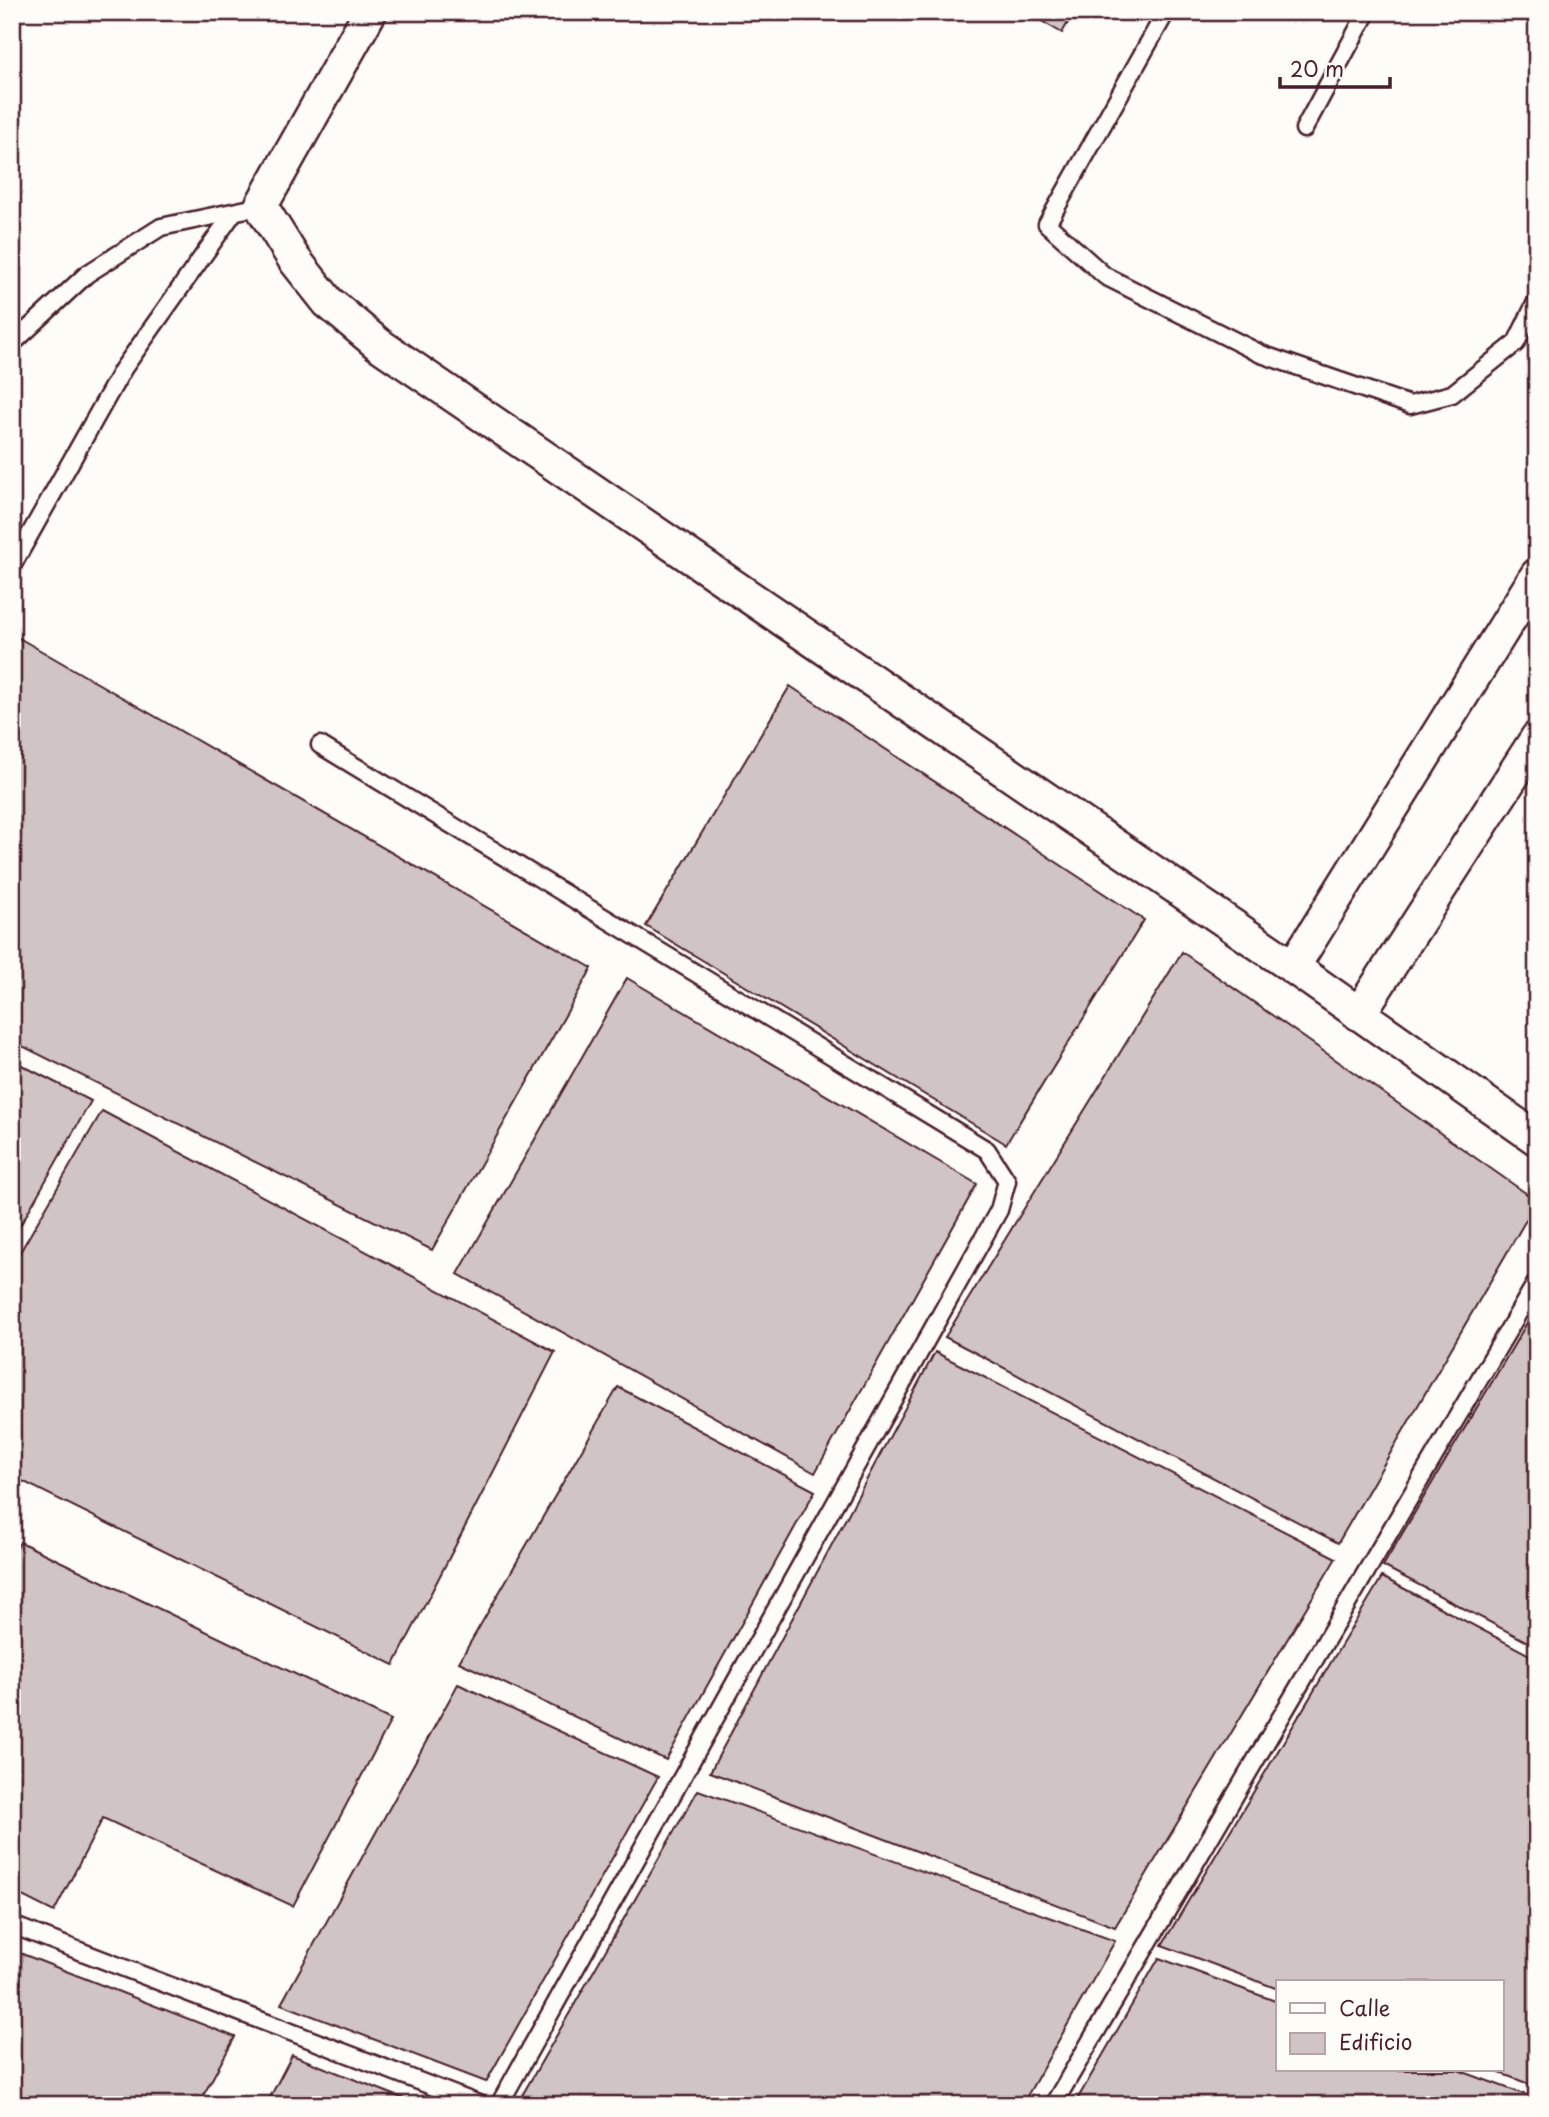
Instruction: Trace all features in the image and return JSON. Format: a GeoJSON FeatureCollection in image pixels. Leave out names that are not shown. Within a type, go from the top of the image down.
{"type":"FeatureCollection","features":[{"type":"Feature","properties":{"kind":"street"},"geometry":{"type":"LineString","coordinates":[[370,12],[247,209],[294,259],[328,302],[378,344],[1293,967],[1537,1139]]}},
{"type":"Feature","properties":{"kind":"street"},"geometry":{"type":"LineString","coordinates":[[1293,967],[1537,575]]}},
{"type":"Feature","properties":{"kind":"street"},"geometry":{"type":"LineString","coordinates":[[1359,1014],[1537,738]]}},
{"type":"Feature","properties":{"kind":"lane"},"geometry":{"type":"LineString","coordinates":[[1166,12],[1047,224],[1105,276],[1261,354],[1410,405],[1451,394],[1516,343],[1537,300]]}},
{"type":"Feature","properties":{"kind":"lane"},"geometry":{"type":"LineString","coordinates":[[1304,129],[1367,12]]}},
{"type":"Feature","properties":{"kind":"lane"},"geometry":{"type":"LineString","coordinates":[[12,344],[87,274],[162,227],[247,209]]}},
{"type":"Feature","properties":{"kind":"lane"},"geometry":{"type":"LineString","coordinates":[[12,566],[123,369],[247,209]]}},
{"type":"Feature","properties":{"kind":"lane"},"geometry":{"type":"LineString","coordinates":[[320,745],[987,1150],[1007,1181],[999,1210],[499,2105]]}},
{"type":"Feature","properties":{"kind":"lane"},"geometry":{"type":"LineString","coordinates":[[1053,2105],[1537,1281]]}},
{"type":"Feature","properties":{"kind":"lane"},"geometry":{"type":"LineString","coordinates":[[12,1925],[481,2105]]}},
{"type":"Feature","properties":{"kind":"building"},"geometry":{"type":"Polygon","coordinates":[[[1026,12],[1074,12],[1062,33],[1026,12]]]}},
{"type":"Feature","properties":{"kind":"building"},"geometry":{"type":"Polygon","coordinates":[[[19,638],[592,968],[432,1250],[12,1041],[12,650],[19,638]]]}},
{"type":"Feature","properties":{"kind":"building"},"geometry":{"type":"Polygon","coordinates":[[[790,686],[1144,920],[1006,1144],[646,926],[790,686]]]}},
{"type":"Feature","properties":{"kind":"building"},"geometry":{"type":"Polygon","coordinates":[[[1182,952],[1537,1201],[1338,1543],[945,1337],[1182,952]]]}},
{"type":"Feature","properties":{"kind":"building"},"geometry":{"type":"Polygon","coordinates":[[[627,978],[977,1184],[815,1473],[458,1274],[627,978]]]}},
{"type":"Feature","properties":{"kind":"building"},"geometry":{"type":"Polygon","coordinates":[[[12,1060],[91,1101],[12,1240],[12,1060]]]}},
{"type":"Feature","properties":{"kind":"building"},"geometry":{"type":"Polygon","coordinates":[[[102,1111],[555,1352],[394,1665],[12,1476],[12,1266],[102,1111]]]}},
{"type":"Feature","properties":{"kind":"building"},"geometry":{"type":"Polygon","coordinates":[[[1537,1306],[1537,1647],[1383,1566],[1537,1306]]]}},
{"type":"Feature","properties":{"kind":"building"},"geometry":{"type":"Polygon","coordinates":[[[935,1352],[1336,1558],[1115,1927],[710,1772],[935,1352]]]}},
{"type":"Feature","properties":{"kind":"building"},"geometry":{"type":"Polygon","coordinates":[[[618,1387],[815,1491],[666,1760],[459,1662],[618,1387]]]}},
{"type":"Feature","properties":{"kind":"building"},"geometry":{"type":"Polygon","coordinates":[[[20,1542],[391,1720],[293,1906],[103,1818],[54,1912],[12,1891],[12,1557],[20,1542]]]}},
{"type":"Feature","properties":{"kind":"building"},"geometry":{"type":"Polygon","coordinates":[[[1382,1577],[1537,1659],[1537,2087],[1497,2072],[1504,2072],[1504,1980],[1276,1980],[1276,1988],[1162,1945],[1382,1577]]]}},
{"type":"Feature","properties":{"kind":"building"},"geometry":{"type":"Polygon","coordinates":[[[458,1684],[658,1777],[486,2082],[281,2004],[458,1684]]]}},
{"type":"Feature","properties":{"kind":"building"},"geometry":{"type":"Polygon","coordinates":[[[698,1790],[1115,1941],[1022,2105],[535,2105],[520,2099],[698,1790]]]}},
{"type":"Feature","properties":{"kind":"building"},"geometry":{"type":"Polygon","coordinates":[[[12,1950],[235,2037],[198,2105],[12,2105],[12,1950]]]}},
{"type":"Feature","properties":{"kind":"building"},"geometry":{"type":"Polygon","coordinates":[[[1159,1958],[1276,2001],[1276,2072],[1463,2072],[1537,2099],[1537,2105],[1074,2105],[1159,1958]]]}},
{"type":"Feature","properties":{"kind":"building"},"geometry":{"type":"Polygon","coordinates":[[[292,2055],[420,2105],[266,2105],[292,2055]]]}}]}
